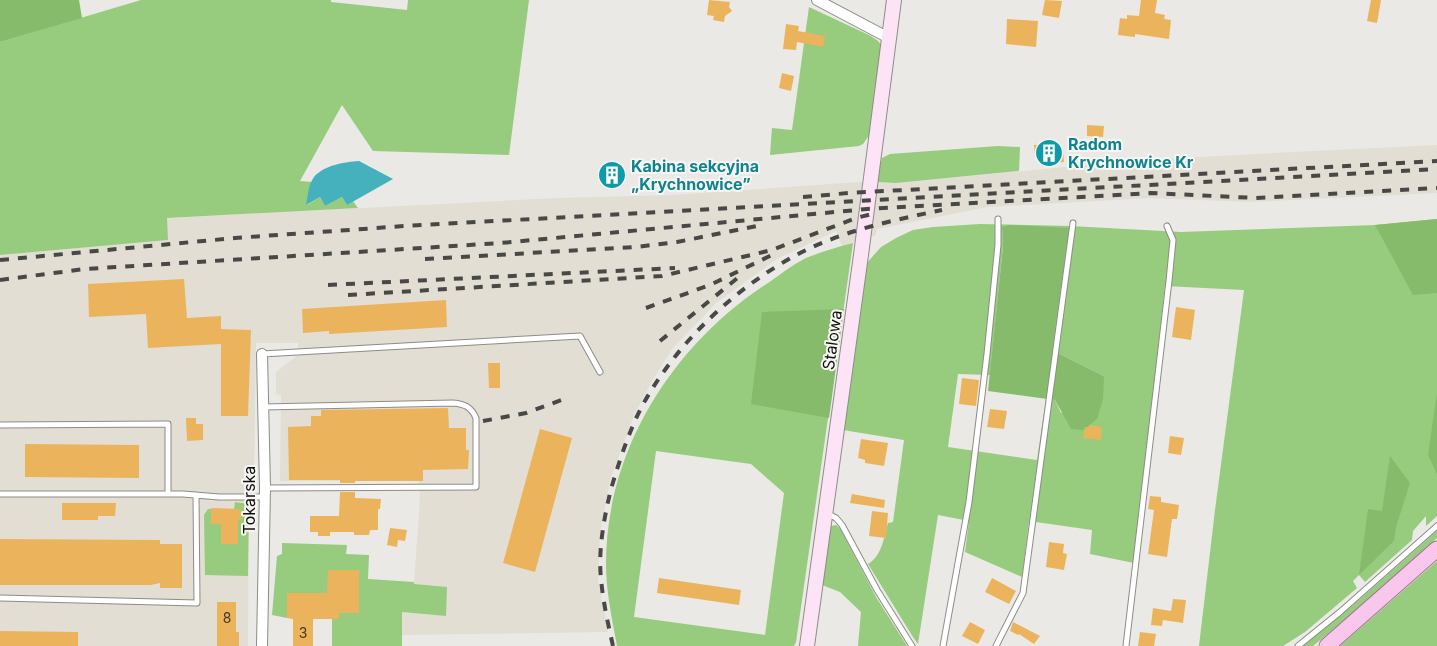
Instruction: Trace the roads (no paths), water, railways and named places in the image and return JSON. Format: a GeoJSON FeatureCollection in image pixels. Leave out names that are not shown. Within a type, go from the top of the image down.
{"type":"FeatureCollection","features":[{"type":"Feature","properties":{"kind":"main road"},"geometry":{"type":"LineString","coordinates":[[1327,646],[1437,549]]}},
{"type":"Feature","properties":{"kind":"street"},"geometry":{"type":"LineString","coordinates":[[816,0],[889,38]]}},
{"type":"Feature","properties":{"kind":"street","name":"Stalowa"},"geometry":{"type":"LineString","coordinates":[[806,646],[826,513],[894,0]]}},
{"type":"Feature","properties":{"kind":"street","name":"Tokarska"},"geometry":{"type":"LineString","coordinates":[[262,354],[264,493],[262,646]]}},
{"type":"Feature","properties":{"kind":"lane"},"geometry":{"type":"LineString","coordinates":[[943,646],[969,502],[987,354],[998,246],[998,219]]}},
{"type":"Feature","properties":{"kind":"lane"},"geometry":{"type":"LineString","coordinates":[[996,646],[1023,593],[1073,223]]}},
{"type":"Feature","properties":{"kind":"lane"},"geometry":{"type":"LineString","coordinates":[[1126,646],[1169,281],[1173,240],[1168,226]]}},
{"type":"Feature","properties":{"kind":"lane"},"geometry":{"type":"LineString","coordinates":[[262,354],[580,336],[600,372]]}},
{"type":"Feature","properties":{"kind":"lane"},"geometry":{"type":"LineString","coordinates":[[0,494],[196,495],[476,487],[476,418],[473,410],[464,404],[263,407]]}},
{"type":"Feature","properties":{"kind":"lane"},"geometry":{"type":"LineString","coordinates":[[0,425],[168,424],[168,494]]}},
{"type":"Feature","properties":{"kind":"lane"},"geometry":{"type":"LineString","coordinates":[[0,598],[197,603],[196,495]]}},
{"type":"Feature","properties":{"kind":"lane"},"geometry":{"type":"LineString","coordinates":[[826,513],[836,518],[842,525],[877,590],[912,646]]}},
{"type":"Feature","properties":{"kind":"lane"},"geometry":{"type":"LineString","coordinates":[[1298,646],[1340,612],[1437,526]]}},
{"type":"Feature","properties":{"kind":"water"},"geometry":{"type":"Polygon","coordinates":[[[359,161],[393,179],[347,205],[342,197],[325,206],[320,197],[306,205],[310,183],[318,173],[335,165],[359,161]]]}},
{"type":"Feature","properties":{"kind":"railway"},"geometry":{"type":"LineString","coordinates":[[803,197],[1437,161]]}},
{"type":"Feature","properties":{"kind":"railway"},"geometry":{"type":"LineString","coordinates":[[0,260],[235,238],[405,226],[1437,169]]}},
{"type":"Feature","properties":{"kind":"railway"},"geometry":{"type":"LineString","coordinates":[[0,280],[85,269],[501,243],[867,209],[1151,193],[1256,198],[1437,188]]}},
{"type":"Feature","properties":{"kind":"railway"},"geometry":{"type":"LineString","coordinates":[[613,646],[604,604],[600,568],[602,534],[606,511],[617,469],[636,418],[655,384],[672,361],[690,339],[731,299],[778,266],[802,252],[853,232],[942,210]]}},
{"type":"Feature","properties":{"kind":"railway"},"geometry":{"type":"LineString","coordinates":[[348,295],[662,276],[772,250],[856,218],[872,214]]}},
{"type":"Feature","properties":{"kind":"railway"},"geometry":{"type":"LineString","coordinates":[[425,259],[636,247],[677,242],[762,225]]}},
{"type":"Feature","properties":{"kind":"railway"},"geometry":{"type":"LineString","coordinates":[[646,308],[710,285],[774,254]]}},
{"type":"Feature","properties":{"kind":"railway"},"geometry":{"type":"LineString","coordinates":[[328,285],[675,268]]}},
{"type":"Feature","properties":{"kind":"railway"},"geometry":{"type":"LineString","coordinates":[[660,341],[740,276]]}},
{"type":"Feature","properties":{"kind":"railway"},"geometry":{"type":"LineString","coordinates":[[483,421],[526,413],[567,398]]}},
{"type":"Feature","properties":{"kind":"place","name":"Radom Krychnowice Kr"},"geometry":{"type":"Point","coordinates":[1049,153]}},
{"type":"Feature","properties":{"kind":"place","name":"Kabina sekcyjna „Krychnowice”"},"geometry":{"type":"Point","coordinates":[612,175]}}]}
